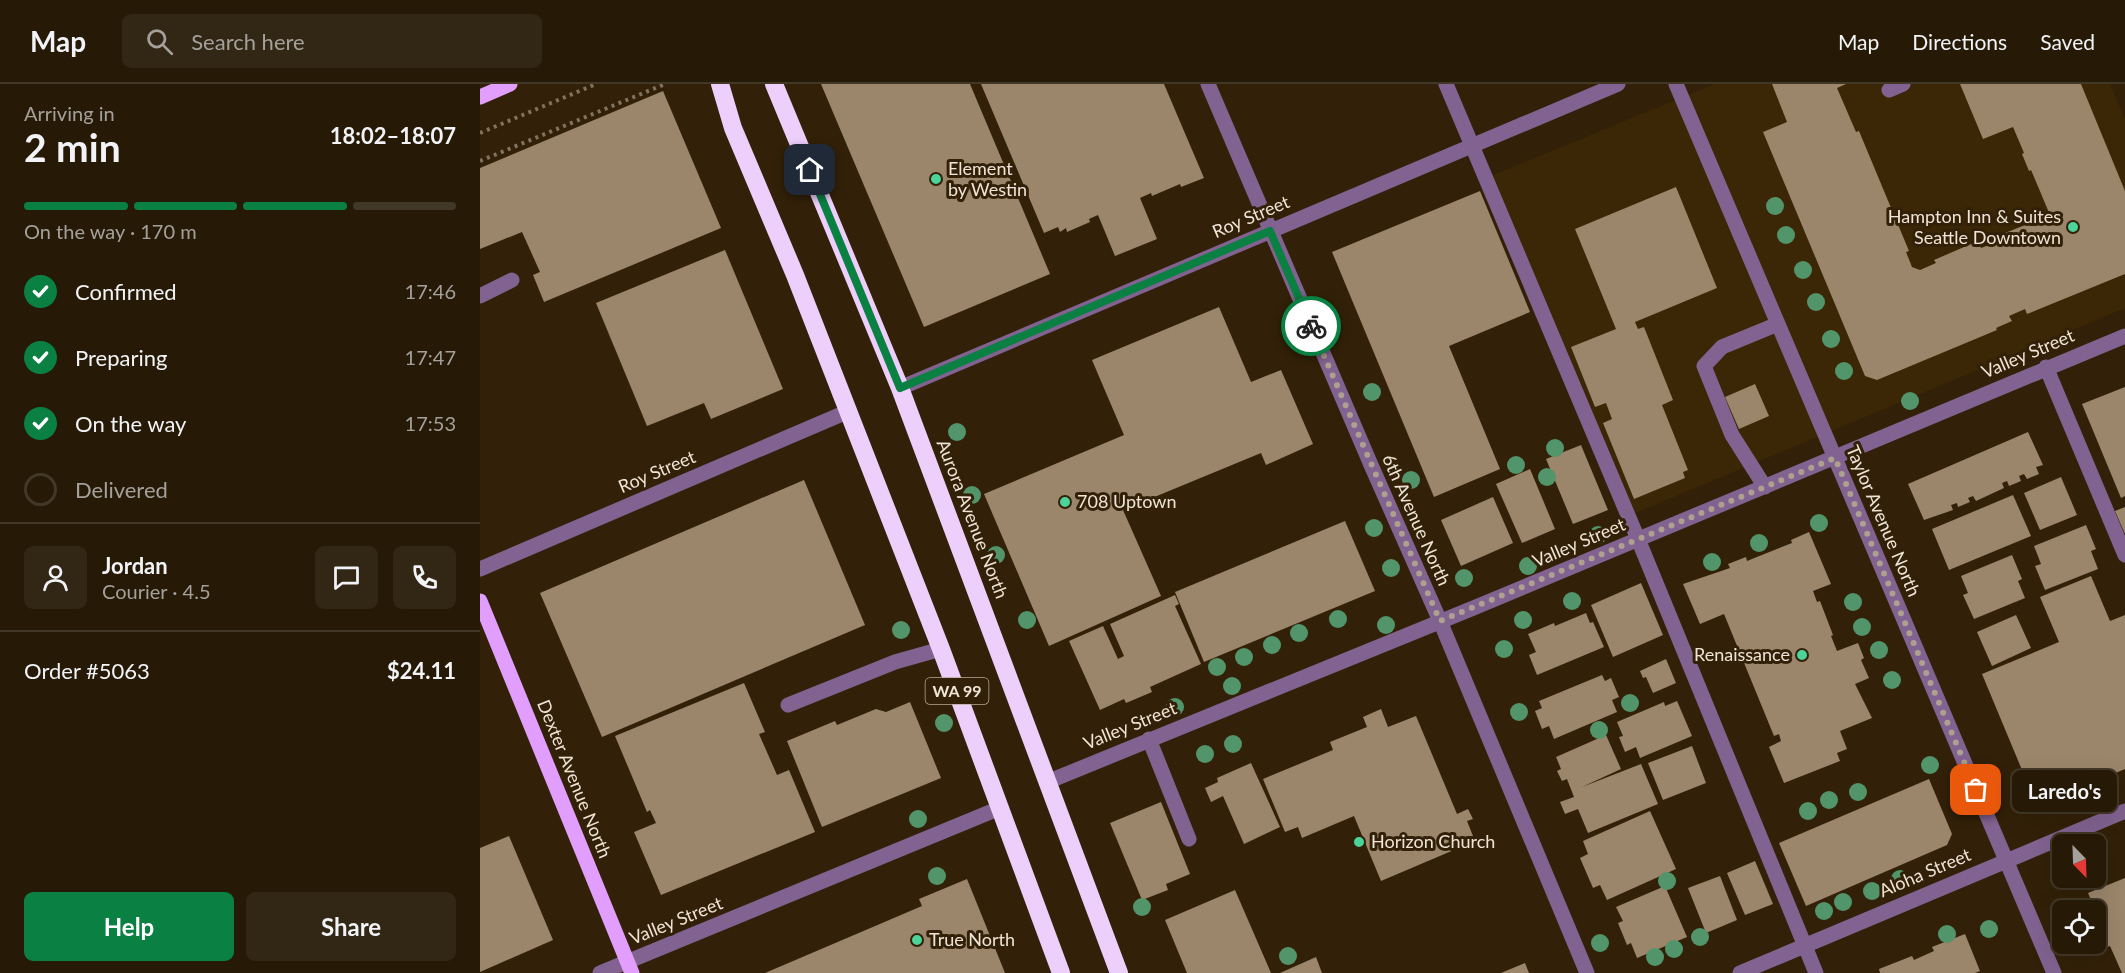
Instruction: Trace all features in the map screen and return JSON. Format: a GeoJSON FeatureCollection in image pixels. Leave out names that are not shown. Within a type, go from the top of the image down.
{"type":"FeatureCollection","features":[{"type":"Feature","properties":{"kind":"highway","name":"Aurora Avenue North"},"geometry":{"type":"LineString","coordinates":[[774,84],[900,388],[1119,973]]}},
{"type":"Feature","properties":{"kind":"highway","name":"WA 99"},"geometry":{"type":"LineString","coordinates":[[717,91],[795,275],[849,411],[941,649],[1061,973]]}},
{"type":"Feature","properties":{"kind":"main road"},"geometry":{"type":"LineString","coordinates":[[480,97],[510,84]]}},
{"type":"Feature","properties":{"kind":"main road","name":"Dexter Avenue North"},"geometry":{"type":"LineString","coordinates":[[480,601],[630,967]]}},
{"type":"Feature","properties":{"kind":"street","name":"6th Avenue North"},"geometry":{"type":"LineString","coordinates":[[1208,84],[1440,621],[1587,973]]}},
{"type":"Feature","properties":{"kind":"street"},"geometry":{"type":"LineString","coordinates":[[1446,84],[1638,539],[1816,973]]}},
{"type":"Feature","properties":{"kind":"street","name":"Roy Street"},"geometry":{"type":"LineString","coordinates":[[900,388],[1618,84]]}},
{"type":"Feature","properties":{"kind":"street","name":"Taylor Avenue North"},"geometry":{"type":"LineString","coordinates":[[1676,84],[2054,973]]}},
{"type":"Feature","properties":{"kind":"street"},"geometry":{"type":"LineString","coordinates":[[1889,90],[1904,84]]}},
{"type":"Feature","properties":{"kind":"street"},"geometry":{"type":"LineString","coordinates":[[480,296],[512,280]]}},
{"type":"Feature","properties":{"kind":"street"},"geometry":{"type":"LineString","coordinates":[[1765,487],[1732,435],[1704,366],[1722,347],[1778,324]]}},
{"type":"Feature","properties":{"kind":"street","name":"Valley Street"},"geometry":{"type":"LineString","coordinates":[[1047,782],[1765,487],[2046,367],[2125,336]]}},
{"type":"Feature","properties":{"kind":"street"},"geometry":{"type":"LineString","coordinates":[[2046,367],[2125,555]]}},
{"type":"Feature","properties":{"kind":"street","name":"Roy Street"},"geometry":{"type":"LineString","coordinates":[[480,569],[849,411]]}},
{"type":"Feature","properties":{"kind":"street"},"geometry":{"type":"LineString","coordinates":[[788,705],[895,662],[941,649]]}},
{"type":"Feature","properties":{"kind":"street"},"geometry":{"type":"LineString","coordinates":[[1149,739],[1189,839]]}},
{"type":"Feature","properties":{"kind":"street","name":"Valley Street"},"geometry":{"type":"LineString","coordinates":[[600,973],[630,967],[1000,808]]}},
{"type":"Feature","properties":{"kind":"street","name":"Aloha Street"},"geometry":{"type":"LineString","coordinates":[[1740,973],[2125,811]]}},
{"type":"Feature","properties":{"kind":"path"},"geometry":{"type":"LineString","coordinates":[[480,133],[596,84]]}},
{"type":"Feature","properties":{"kind":"path"},"geometry":{"type":"LineString","coordinates":[[480,161],[665,84]]}},
{"type":"Feature","properties":{"kind":"shaded area"},"geometry":{"type":"Polygon","coordinates":[[[1714,84],[2110,84],[2125,119],[2125,308],[1631,515],[1491,176],[1714,84]]]}},
{"type":"Feature","properties":{"kind":"building","name":"Element by Westin"},"geometry":{"type":"Polygon","coordinates":[[[821,84],[970,84],[1050,274],[924,327],[821,84]]]}},
{"type":"Feature","properties":{"kind":"building"},"geometry":{"type":"Polygon","coordinates":[[[981,84],[1164,84],[1204,178],[1140,198],[1157,239],[1115,256],[1098,215],[1089,219],[1090,222],[1067,232],[1066,228],[1060,232],[1058,227],[1044,233],[981,84]]]}},
{"type":"Feature","properties":{"kind":"building","name":"Hampton Inn & Suites Seattle Downtown"},"geometry":{"type":"Polygon","coordinates":[[[1772,84],[1846,84],[1837,88],[1856,132],[1859,131],[1909,251],[1906,252],[1912,267],[1920,270],[1936,263],[1934,260],[1978,241],[1981,248],[1992,244],[1990,239],[2050,215],[2031,170],[2029,171],[2013,127],[1983,139],[1960,84],[2081,84],[2125,191],[2125,274],[2027,314],[2025,309],[2009,316],[2012,321],[1996,328],[1997,330],[1877,380],[1865,376],[1763,132],[1787,122],[1772,84]]]}},
{"type":"Feature","properties":{"kind":"building"},"geometry":{"type":"Polygon","coordinates":[[[663,91],[721,228],[544,302],[533,275],[540,272],[522,232],[480,249],[480,168],[663,91]]]}},
{"type":"Feature","properties":{"kind":"building"},"geometry":{"type":"Polygon","coordinates":[[[1676,187],[1717,288],[1635,322],[1638,329],[1644,327],[1673,400],[1662,405],[1688,470],[1683,472],[1685,478],[1634,499],[1603,423],[1612,419],[1606,403],[1595,407],[1571,347],[1616,329],[1575,229],[1676,187]]]}},
{"type":"Feature","properties":{"kind":"building"},"geometry":{"type":"Polygon","coordinates":[[[1480,191],[1530,312],[1449,346],[1500,469],[1434,497],[1332,252],[1480,191]]]}},
{"type":"Feature","properties":{"kind":"building"},"geometry":{"type":"Polygon","coordinates":[[[725,250],[783,389],[711,419],[704,403],[647,426],[596,303],[725,250]]]}},
{"type":"Feature","properties":{"kind":"building","name":"708 Uptown"},"geometry":{"type":"Polygon","coordinates":[[[1219,307],[1251,382],[1281,370],[1313,444],[1266,465],[1261,453],[1123,510],[1161,596],[1049,646],[984,494],[1124,435],[1092,360],[1219,307]]]}},
{"type":"Feature","properties":{"kind":"building"},"geometry":{"type":"Polygon","coordinates":[[[1755,384],[1769,416],[1739,429],[1725,397],[1755,384]]]}},
{"type":"Feature","properties":{"kind":"building"},"geometry":{"type":"Polygon","coordinates":[[[2125,387],[2125,496],[2121,498],[2082,404],[2125,387]]]}},
{"type":"Feature","properties":{"kind":"building"},"geometry":{"type":"Polygon","coordinates":[[[2028,432],[2043,465],[2036,467],[2039,474],[2027,479],[2024,474],[2019,476],[2021,481],[2009,486],[2007,481],[2002,483],[2004,488],[1976,501],[1973,496],[1968,498],[1970,502],[1958,507],[1957,503],[1951,505],[1953,510],[1924,520],[1908,484],[2028,432]]]}},
{"type":"Feature","properties":{"kind":"building"},"geometry":{"type":"Polygon","coordinates":[[[1581,445],[1608,510],[1573,524],[1546,459],[1581,445]]]}},
{"type":"Feature","properties":{"kind":"building"},"geometry":{"type":"Polygon","coordinates":[[[1530,469],[1555,529],[1522,543],[1496,484],[1530,469]]]}},
{"type":"Feature","properties":{"kind":"building"},"geometry":{"type":"Polygon","coordinates":[[[2061,477],[2077,515],[2040,530],[2024,493],[2061,477]]]}},
{"type":"Feature","properties":{"kind":"building"},"geometry":{"type":"Polygon","coordinates":[[[804,480],[865,625],[602,737],[540,593],[804,480]]]}},
{"type":"Feature","properties":{"kind":"building"},"geometry":{"type":"Polygon","coordinates":[[[2013,495],[2031,536],[1949,570],[1932,529],[2013,495]]]}},
{"type":"Feature","properties":{"kind":"building"},"geometry":{"type":"Polygon","coordinates":[[[1493,497],[1513,543],[1461,566],[1441,520],[1493,497]]]}},
{"type":"Feature","properties":{"kind":"building"},"geometry":{"type":"Polygon","coordinates":[[[2125,507],[2125,534],[2115,511],[2125,507]]]}},
{"type":"Feature","properties":{"kind":"building"},"geometry":{"type":"Polygon","coordinates":[[[1345,521],[1375,591],[1204,662],[1175,592],[1345,521]]]}},
{"type":"Feature","properties":{"kind":"building"},"geometry":{"type":"Polygon","coordinates":[[[2086,525],[2096,549],[2091,551],[2098,569],[2045,590],[2035,566],[2041,564],[2034,546],[2086,525]]]}},
{"type":"Feature","properties":{"kind":"building","name":"Renaissance"},"geometry":{"type":"Polygon","coordinates":[[[1809,532],[1831,584],[1813,591],[1817,602],[1820,601],[1837,651],[1858,643],[1864,658],[1861,660],[1869,678],[1855,684],[1872,718],[1840,731],[1847,749],[1837,753],[1840,761],[1784,783],[1769,747],[1781,741],[1779,734],[1774,736],[1724,614],[1700,624],[1683,584],[1730,568],[1728,564],[1746,557],[1747,561],[1792,543],[1791,540],[1809,532]]]}},
{"type":"Feature","properties":{"kind":"building"},"geometry":{"type":"Polygon","coordinates":[[[2012,555],[2022,579],[2018,581],[2025,598],[1974,619],[1963,595],[1968,593],[1961,576],[2012,555]]]}},
{"type":"Feature","properties":{"kind":"building"},"geometry":{"type":"Polygon","coordinates":[[[2091,576],[2110,621],[2125,615],[2125,769],[2037,806],[1982,674],[2059,642],[2040,597],[2091,576]]]}},
{"type":"Feature","properties":{"kind":"building"},"geometry":{"type":"Polygon","coordinates":[[[1641,583],[1663,635],[1613,657],[1591,605],[1641,583]]]}},
{"type":"Feature","properties":{"kind":"building"},"geometry":{"type":"Polygon","coordinates":[[[1175,595],[1179,604],[1175,606],[1201,664],[1150,687],[1152,692],[1126,703],[1124,699],[1100,710],[1069,641],[1103,626],[1118,659],[1124,656],[1110,624],[1175,595]]]}},
{"type":"Feature","properties":{"kind":"building"},"geometry":{"type":"Polygon","coordinates":[[[1586,613],[1590,623],[1593,622],[1604,647],[1537,675],[1529,655],[1536,652],[1528,634],[1586,613]]]}},
{"type":"Feature","properties":{"kind":"building"},"geometry":{"type":"Polygon","coordinates":[[[2016,615],[2031,648],[1992,666],[1977,632],[2016,615]]]}},
{"type":"Feature","properties":{"kind":"building"},"geometry":{"type":"Polygon","coordinates":[[[1666,659],[1676,683],[1653,693],[1646,677],[1643,678],[1640,671],[1666,659]]]}},
{"type":"Feature","properties":{"kind":"building"},"geometry":{"type":"Polygon","coordinates":[[[1602,675],[1605,681],[1611,678],[1619,697],[1612,700],[1617,712],[1554,739],[1549,726],[1542,729],[1535,711],[1542,708],[1539,701],[1602,675]]]}},
{"type":"Feature","properties":{"kind":"building"},"geometry":{"type":"Polygon","coordinates":[[[744,683],[765,732],[759,734],[777,775],[789,770],[815,832],[661,895],[634,832],[656,823],[650,810],[647,812],[615,736],[744,683]]]}},
{"type":"Feature","properties":{"kind":"building"},"geometry":{"type":"Polygon","coordinates":[[[1677,701],[1692,736],[1640,758],[1636,747],[1625,752],[1619,737],[1623,736],[1617,722],[1664,702],[1665,706],[1677,701]]]}},
{"type":"Feature","properties":{"kind":"building"},"geometry":{"type":"Polygon","coordinates":[[[910,702],[941,778],[822,827],[787,741],[835,721],[837,725],[876,709],[886,712],[910,702]]]}},
{"type":"Feature","properties":{"kind":"building"},"geometry":{"type":"Polygon","coordinates":[[[1381,709],[1388,727],[1416,716],[1457,814],[1468,809],[1473,819],[1467,821],[1475,841],[1381,881],[1354,816],[1302,838],[1298,827],[1285,832],[1263,779],[1333,750],[1330,742],[1367,727],[1363,717],[1381,709]]]}},
{"type":"Feature","properties":{"kind":"building"},"geometry":{"type":"Polygon","coordinates":[[[1606,735],[1621,769],[1582,787],[1641,764],[1658,804],[1588,833],[1578,809],[1565,814],[1560,802],[1574,797],[1567,779],[1562,781],[1557,771],[1561,769],[1556,757],[1606,735]]]}},
{"type":"Feature","properties":{"kind":"building"},"geometry":{"type":"Polygon","coordinates":[[[1692,746],[1706,783],[1663,800],[1648,763],[1692,746]]]}},
{"type":"Feature","properties":{"kind":"building"},"geometry":{"type":"Polygon","coordinates":[[[1251,763],[1280,827],[1244,844],[1223,796],[1211,802],[1205,788],[1218,782],[1217,778],[1251,763]]]}},
{"type":"Feature","properties":{"kind":"building"},"geometry":{"type":"Polygon","coordinates":[[[1929,779],[1952,834],[1947,845],[1806,906],[1779,843],[1929,779]]]}},
{"type":"Feature","properties":{"kind":"building"},"geometry":{"type":"Polygon","coordinates":[[[1161,802],[1190,874],[1166,884],[1168,890],[1142,900],[1110,823],[1161,802]]]}},
{"type":"Feature","properties":{"kind":"building"},"geometry":{"type":"Polygon","coordinates":[[[1650,811],[1676,869],[1607,900],[1600,885],[1593,888],[1580,858],[1588,854],[1583,841],[1650,811]]]}},
{"type":"Feature","properties":{"kind":"building"},"geometry":{"type":"Polygon","coordinates":[[[509,836],[553,940],[480,972],[480,848],[509,836]]]}},
{"type":"Feature","properties":{"kind":"building"},"geometry":{"type":"Polygon","coordinates":[[[1755,861],[1773,904],[1745,915],[1727,873],[1755,861]]]}},
{"type":"Feature","properties":{"kind":"building"},"geometry":{"type":"Polygon","coordinates":[[[1720,876],[1737,920],[1706,933],[1688,888],[1720,876]]]}},
{"type":"Feature","properties":{"kind":"building"},"geometry":{"type":"Polygon","coordinates":[[[2125,878],[2125,973],[2122,973],[2110,946],[2106,947],[2106,900],[2091,900],[2088,893],[2106,888],[2106,886],[2125,878]]]}},
{"type":"Feature","properties":{"kind":"building","name":"True North"},"geometry":{"type":"Polygon","coordinates":[[[967,879],[1005,973],[765,973],[922,906],[919,899],[967,879]]]}},
{"type":"Feature","properties":{"kind":"building"},"geometry":{"type":"Polygon","coordinates":[[[1665,886],[1687,937],[1637,958],[1631,943],[1627,945],[1618,923],[1623,921],[1616,907],[1665,886]]]}},
{"type":"Feature","properties":{"kind":"building"},"geometry":{"type":"Polygon","coordinates":[[[1235,890],[1271,973],[1187,973],[1165,920],[1235,890]]]}},
{"type":"Feature","properties":{"kind":"building"},"geometry":{"type":"Polygon","coordinates":[[[1965,934],[1980,971],[1975,973],[1880,973],[1879,969],[1912,956],[1914,960],[1934,951],[1932,947],[1965,934]]]}},
{"type":"Feature","properties":{"kind":"building"},"geometry":{"type":"Polygon","coordinates":[[[1316,957],[1322,973],[1280,973],[1316,957]]]}},
{"type":"Feature","properties":{"kind":"building"},"geometry":{"type":"Polygon","coordinates":[[[1525,963],[1529,973],[1501,973],[1525,963]]]}},
{"type":"Feature","properties":{"kind":"way so far"},"geometry":{"type":"LineString","coordinates":[[1311,326],[1440,621],[1835,458],[1976,790]]}},
{"type":"Feature","properties":{"kind":"place","name":"Element by Westin"},"geometry":{"type":"Point","coordinates":[936,179]}},
{"type":"Feature","properties":{"kind":"place","name":"Hampton Inn & Suites Seattle Downtown"},"geometry":{"type":"Point","coordinates":[2073,227]}},
{"type":"Feature","properties":{"kind":"place","name":"708 Uptown"},"geometry":{"type":"Point","coordinates":[1065,502]}},
{"type":"Feature","properties":{"kind":"place","name":"Renaissance"},"geometry":{"type":"Point","coordinates":[1802,655]}},
{"type":"Feature","properties":{"kind":"place","name":"Laredo's"},"geometry":{"type":"Point","coordinates":[1976,790]}},
{"type":"Feature","properties":{"kind":"place","name":"Horizon Church"},"geometry":{"type":"Point","coordinates":[1359,842]}},
{"type":"Feature","properties":{"kind":"place","name":"True North"},"geometry":{"type":"Point","coordinates":[917,940]}},
{"type":"Feature","properties":{"kind":"route"},"geometry":{"type":"LineString","coordinates":[[810,170],[900,388],[1270,231],[1311,326]]}}]}
